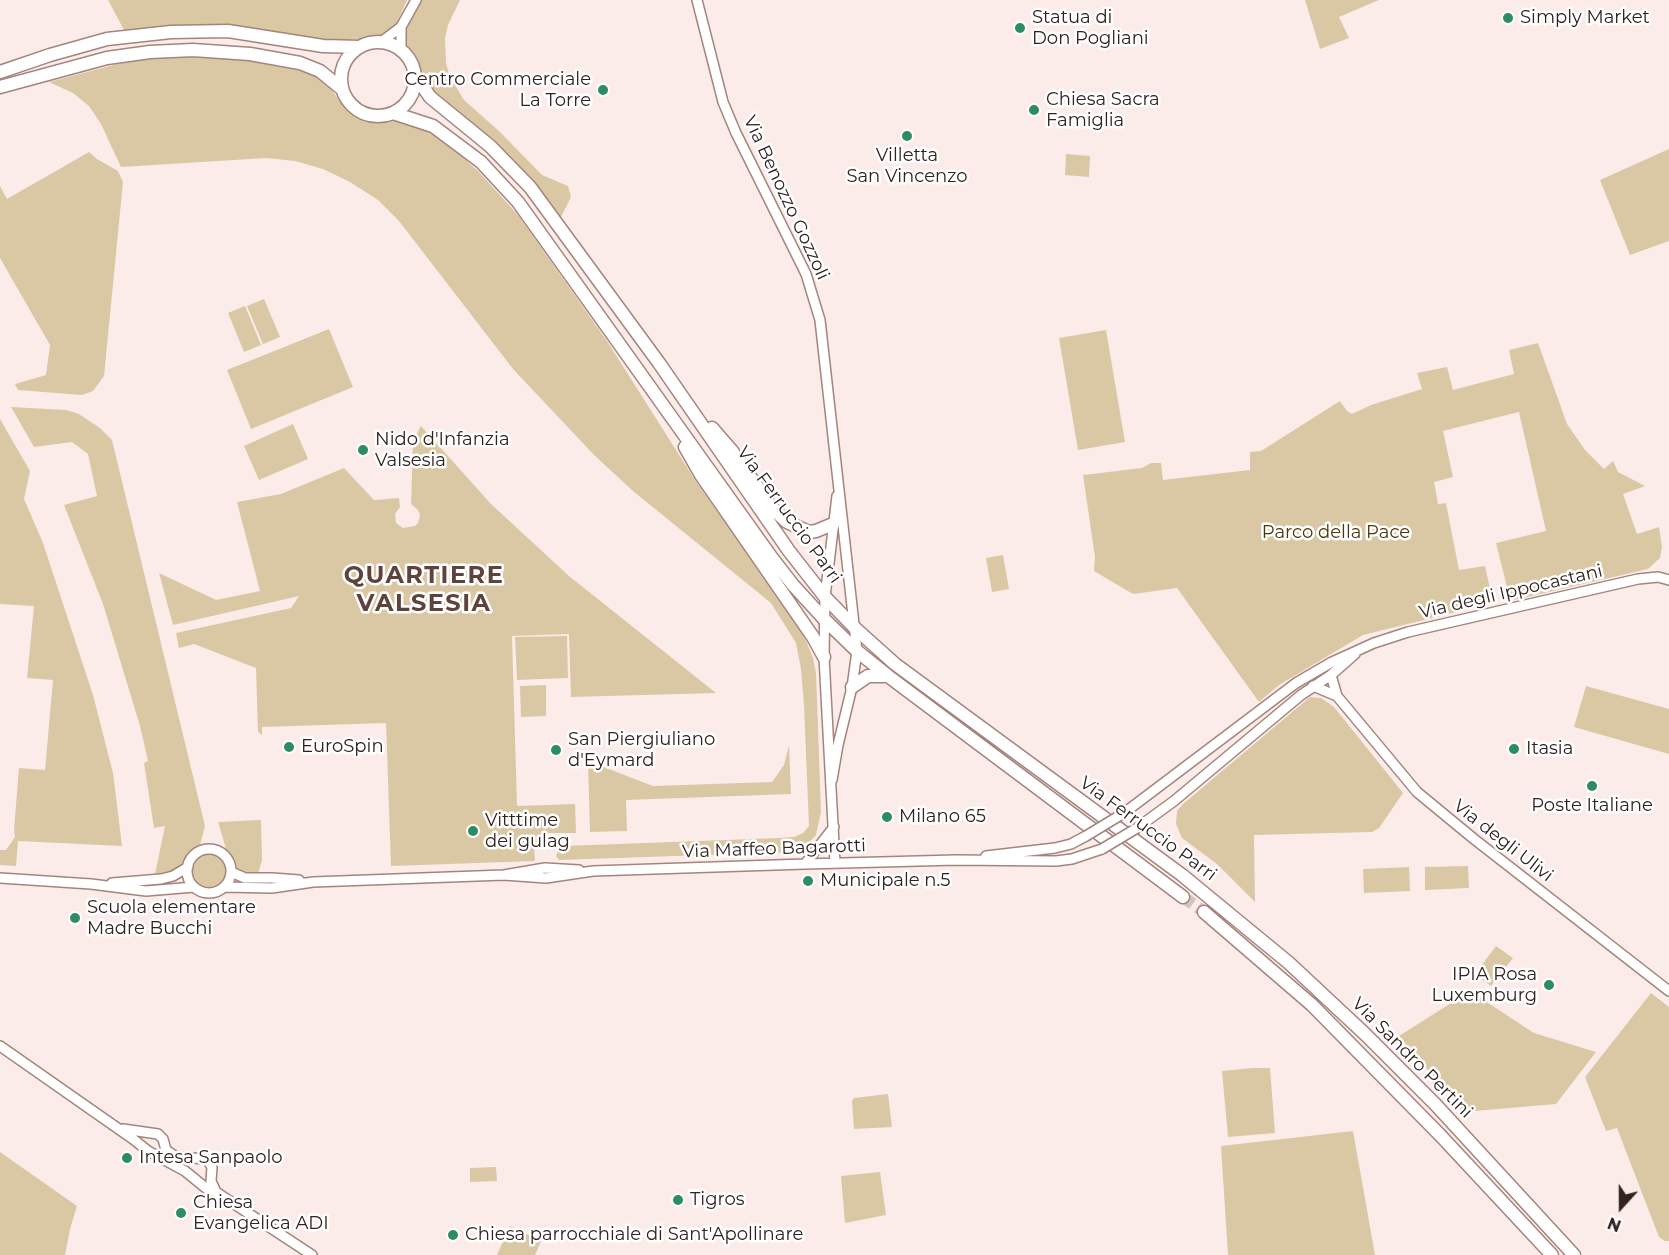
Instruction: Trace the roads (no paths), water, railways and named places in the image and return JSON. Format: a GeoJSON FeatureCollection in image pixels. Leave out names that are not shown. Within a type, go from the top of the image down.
{"type":"FeatureCollection","features":[{"type":"Feature","properties":{"kind":"main road"},"geometry":{"type":"LineString","coordinates":[[0,72],[107,39],[171,32],[228,31],[323,46],[360,47]]}},
{"type":"Feature","properties":{"kind":"main road"},"geometry":{"type":"LineString","coordinates":[[342,89],[344,64],[349,56],[360,47],[368,43],[381,42],[401,50]]}},
{"type":"Feature","properties":{"kind":"main road","name":"Via Ferruccio Parri"},"geometry":{"type":"LineString","coordinates":[[0,87],[114,57],[150,52],[207,50],[257,55],[300,63],[320,71],[342,89],[351,104],[362,112],[380,116],[393,113],[433,126],[481,162],[518,202],[772,558],[825,620],[857,651],[888,676],[1183,897]]}},
{"type":"Feature","properties":{"kind":"main road","name":"Via Ferruccio Parri"},"geometry":{"type":"LineString","coordinates":[[401,50],[411,62],[415,75],[430,98],[490,146],[530,187],[659,363],[789,551],[825,597],[895,664],[1213,898]]}},
{"type":"Feature","properties":{"kind":"main road"},"geometry":{"type":"LineString","coordinates":[[393,113],[402,108],[411,98],[415,75]]}},
{"type":"Feature","properties":{"kind":"main road"},"geometry":{"type":"LineString","coordinates":[[659,363],[732,451],[780,516],[808,532],[832,524]]}},
{"type":"Feature","properties":{"kind":"main road"},"geometry":{"type":"LineString","coordinates":[[658,399],[700,475],[813,637],[824,657]]}},
{"type":"Feature","properties":{"kind":"main road"},"geometry":{"type":"LineString","coordinates":[[852,687],[868,676],[888,676]]}},
{"type":"Feature","properties":{"kind":"main road","name":"Via Sandro Pertini"},"geometry":{"type":"LineString","coordinates":[[1213,898],[1289,963],[1366,1035],[1435,1104],[1574,1255]]}},
{"type":"Feature","properties":{"kind":"main road","name":"Via Sandro Pertini"},"geometry":{"type":"LineString","coordinates":[[1204,912],[1312,1005],[1440,1135],[1552,1255]]}},
{"type":"Feature","properties":{"kind":"street"},"geometry":{"type":"LineString","coordinates":[[381,42],[400,27],[416,0]]}},
{"type":"Feature","properties":{"kind":"street","name":"Via Benozzo Gozzoli"},"geometry":{"type":"LineString","coordinates":[[696,0],[723,102],[806,274],[820,320],[826,357],[857,651],[852,687],[832,780]]}},
{"type":"Feature","properties":{"kind":"street"},"geometry":{"type":"LineString","coordinates":[[400,27],[401,50]]}},
{"type":"Feature","properties":{"kind":"street","name":"Via Benozzo Gozzoli"},"geometry":{"type":"LineString","coordinates":[[835,863],[824,657],[825,597],[832,524],[839,485]]}},
{"type":"Feature","properties":{"kind":"street","name":"Via degli Ippocastani"},"geometry":{"type":"LineString","coordinates":[[956,860],[1071,844],[1124,813],[1296,683],[1332,662],[1362,649],[1408,632],[1638,579],[1658,577],[1669,580]]}},
{"type":"Feature","properties":{"kind":"street"},"geometry":{"type":"LineString","coordinates":[[956,860],[1027,862],[1071,859],[1102,849],[1137,828],[1174,801],[1301,695],[1331,675],[1362,649]]}},
{"type":"Feature","properties":{"kind":"street"},"geometry":{"type":"LineString","coordinates":[[1314,686],[1317,670],[1331,675]]}},
{"type":"Feature","properties":{"kind":"street","name":"Via degli Ulivi"},"geometry":{"type":"LineString","coordinates":[[1331,675],[1337,696],[1409,784],[1428,803],[1669,991]]}},
{"type":"Feature","properties":{"kind":"street","name":"Via degli Ulivi"},"geometry":{"type":"LineString","coordinates":[[1314,686],[1337,696]]}},
{"type":"Feature","properties":{"kind":"street"},"geometry":{"type":"LineString","coordinates":[[805,864],[834,827]]}},
{"type":"Feature","properties":{"kind":"street"},"geometry":{"type":"LineString","coordinates":[[194,887],[188,877],[188,867],[194,856],[209,849],[224,855],[229,861],[231,872],[224,887]]}},
{"type":"Feature","properties":{"kind":"street","name":"Via Maffeo Bagarotti"},"geometry":{"type":"LineString","coordinates":[[91,884],[146,891],[194,887],[202,892],[210,893],[224,887],[272,888],[313,882],[504,874],[545,868],[593,871],[956,860]]}},
{"type":"Feature","properties":{"kind":"street"},"geometry":{"type":"LineString","coordinates":[[0,878],[91,884],[161,879],[173,876],[188,867]]}},
{"type":"Feature","properties":{"kind":"street","name":"Via Maffeo Bagarotti"},"geometry":{"type":"LineString","coordinates":[[231,872],[245,878],[313,882]]}},
{"type":"Feature","properties":{"kind":"street"},"geometry":{"type":"LineString","coordinates":[[0,1046],[147,1150],[184,1170],[210,1191],[216,1192],[312,1255]]}},
{"type":"Feature","properties":{"kind":"street"},"geometry":{"type":"LineString","coordinates":[[118,1128],[160,1135],[166,1150],[176,1157],[204,1158],[209,1161],[212,1167],[211,1181],[216,1192]]}},
{"type":"Feature","properties":{"kind":"street"},"geometry":{"type":"LineString","coordinates":[[147,1150],[144,1140],[150,1134]]}},
{"type":"Feature","properties":{"kind":"street"},"geometry":{"type":"LineString","coordinates":[[147,1150],[159,1152],[164,1144]]}},
{"type":"Feature","properties":{"kind":"street"},"geometry":{"type":"LineString","coordinates":[[198,1158],[190,1165],[189,1170],[193,1178],[204,1181],[212,1173]]}},
{"type":"Feature","properties":{"kind":"tunnel"},"geometry":{"type":"LineString","coordinates":[[1183,897],[1204,912]]}},
{"type":"Feature","properties":{"kind":"place","name":"Simply Market"},"geometry":{"type":"Point","coordinates":[1508,18]}},
{"type":"Feature","properties":{"kind":"place","name":"Statua di Don Pogliani"},"geometry":{"type":"Point","coordinates":[1020,28]}},
{"type":"Feature","properties":{"kind":"place","name":"Centro Commerciale La Torre"},"geometry":{"type":"Point","coordinates":[603,90]}},
{"type":"Feature","properties":{"kind":"place","name":"Chiesa Sacra Famiglia"},"geometry":{"type":"Point","coordinates":[1034,110]}},
{"type":"Feature","properties":{"kind":"place","name":"Villetta San Vincenzo"},"geometry":{"type":"Point","coordinates":[907,136]}},
{"type":"Feature","properties":{"kind":"place","name":"Nido d'Infanzia Valsesia"},"geometry":{"type":"Point","coordinates":[363,450]}},
{"type":"Feature","properties":{"kind":"place","name":"EuroSpin"},"geometry":{"type":"Point","coordinates":[289,747]}},
{"type":"Feature","properties":{"kind":"place","name":"Itasia"},"geometry":{"type":"Point","coordinates":[1514,749]}},
{"type":"Feature","properties":{"kind":"place","name":"San Piergiuliano d'Eymard"},"geometry":{"type":"Point","coordinates":[556,750]}},
{"type":"Feature","properties":{"kind":"place","name":"Poste Italiane"},"geometry":{"type":"Point","coordinates":[1592,786]}},
{"type":"Feature","properties":{"kind":"place","name":"Milano 65"},"geometry":{"type":"Point","coordinates":[887,817]}},
{"type":"Feature","properties":{"kind":"place","name":"Vitttime dei gulag"},"geometry":{"type":"Point","coordinates":[473,831]}},
{"type":"Feature","properties":{"kind":"place","name":"Municipale n.5"},"geometry":{"type":"Point","coordinates":[808,881]}},
{"type":"Feature","properties":{"kind":"place","name":"Scuola elementare Madre Bucchi"},"geometry":{"type":"Point","coordinates":[75,918]}},
{"type":"Feature","properties":{"kind":"place","name":"IPIA Rosa Luxemburg"},"geometry":{"type":"Point","coordinates":[1549,985]}},
{"type":"Feature","properties":{"kind":"place","name":"Intesa Sanpaolo"},"geometry":{"type":"Point","coordinates":[127,1158]}},
{"type":"Feature","properties":{"kind":"place","name":"Tigros"},"geometry":{"type":"Point","coordinates":[678,1200]}},
{"type":"Feature","properties":{"kind":"place","name":"Chiesa Evangelica ADI"},"geometry":{"type":"Point","coordinates":[181,1213]}},
{"type":"Feature","properties":{"kind":"place","name":"Chiesa parrocchiale di Sant'Apollinare"},"geometry":{"type":"Point","coordinates":[453,1235]}},
{"type":"Feature","properties":{"kind":"district","name":"QUARTIERE VALSESIA"},"geometry":{"type":"Point","coordinates":[424,590]}},
{"type":"Feature","properties":{"kind":"park label","name":"Parco della Pace"},"geometry":{"type":"Point","coordinates":[1336,533]}}]}
